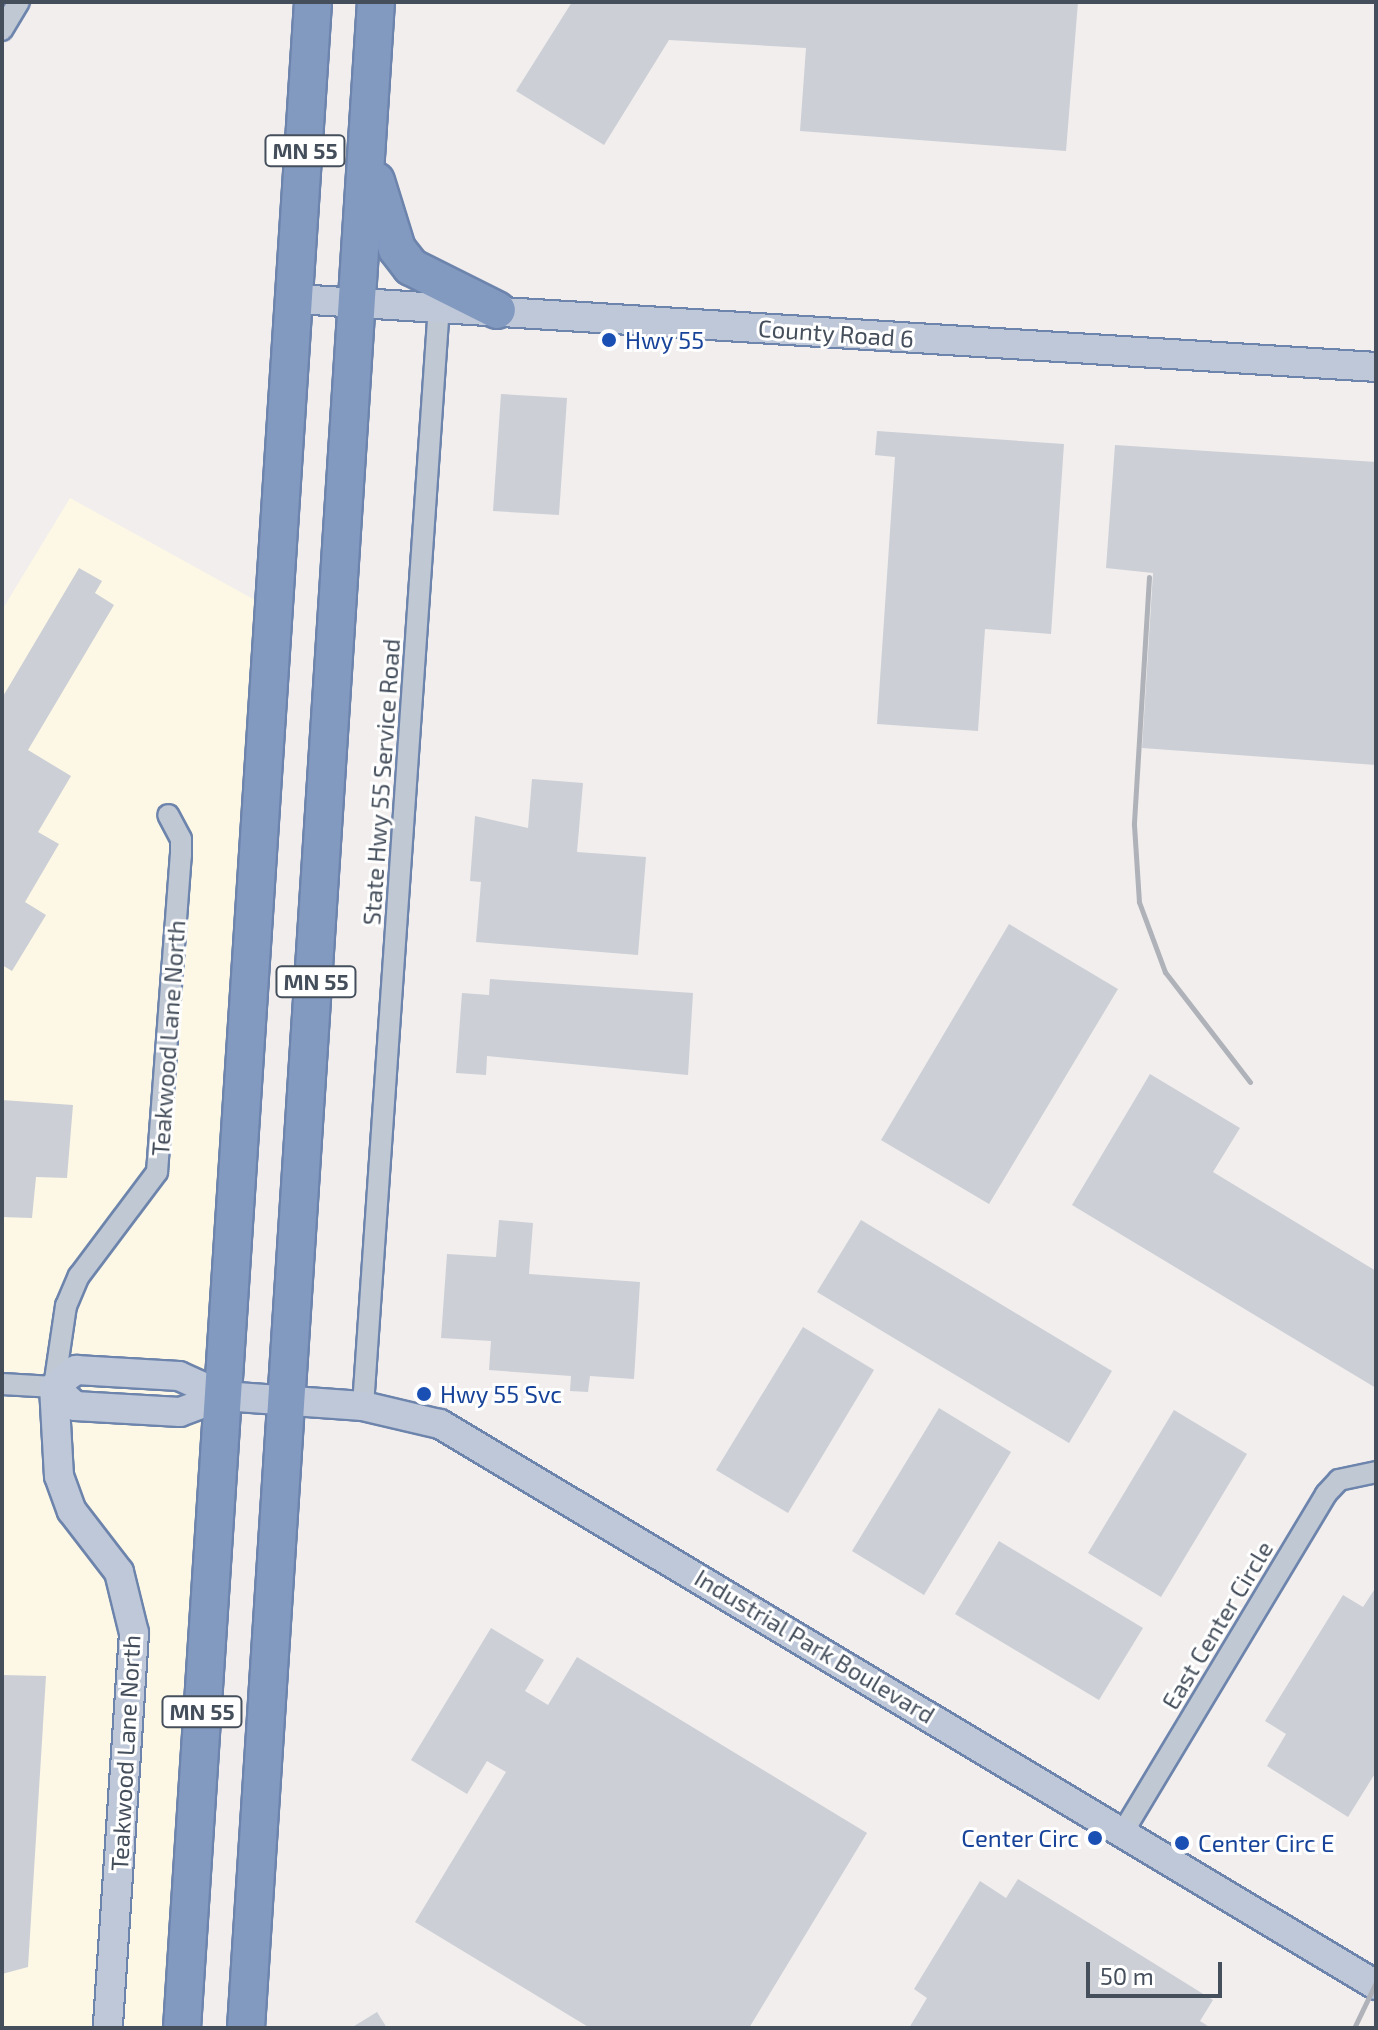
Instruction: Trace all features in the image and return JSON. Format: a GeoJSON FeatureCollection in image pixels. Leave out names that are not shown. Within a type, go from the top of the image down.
{"type":"FeatureCollection","features":[{"type":"Feature","properties":{"kind":"highway","name":"MN 55"},"geometry":{"type":"LineString","coordinates":[[182,2028],[313,2]]}},
{"type":"Feature","properties":{"kind":"highway","name":"MN 55"},"geometry":{"type":"LineString","coordinates":[[246,2028],[290,1401],[376,2]]}},
{"type":"Feature","properties":{"kind":"highway"},"geometry":{"type":"LineString","coordinates":[[368,150],[387,223],[411,267],[497,310]]}},
{"type":"Feature","properties":{"kind":"street"},"geometry":{"type":"LineString","coordinates":[[2,30],[19,2]]}},
{"type":"Feature","properties":{"kind":"street","name":"County Road 6"},"geometry":{"type":"LineString","coordinates":[[296,299],[1376,367]]}},
{"type":"Feature","properties":{"kind":"street","name":"State Hwy 55 Service Road"},"geometry":{"type":"LineString","coordinates":[[363,1406],[439,306]]}},
{"type":"Feature","properties":{"kind":"street","name":"Teakwood Lane North"},"geometry":{"type":"LineString","coordinates":[[108,2028],[134,1633],[119,1572],[72,1511],[59,1476],[54,1387],[66,1306],[79,1276],[157,1172],[181,855],[181,839],[168,815]]}},
{"type":"Feature","properties":{"kind":"street","name":"Industrial Park Boulevard"},"geometry":{"type":"LineString","coordinates":[[2,1384],[54,1387],[75,1406],[165,1411],[223,1396],[363,1406],[420,1416],[481,1445],[1376,1985]]}},
{"type":"Feature","properties":{"kind":"street","name":"East Center Circle"},"geometry":{"type":"LineString","coordinates":[[1123,1832],[1326,1494],[1339,1480],[1376,1472]]}},
{"type":"Feature","properties":{"kind":"shaded area"},"geometry":{"type":"Polygon","coordinates":[[[70,498],[255,600],[163,2028],[2,2028],[2,610],[70,498]]]}},
{"type":"Feature","properties":{"kind":"building"},"geometry":{"type":"Polygon","coordinates":[[[572,2],[1078,2],[1066,151],[800,131],[806,48],[669,40],[604,145],[516,91],[572,2]]]}},
{"type":"Feature","properties":{"kind":"building"},"geometry":{"type":"Polygon","coordinates":[[[501,394],[567,398],[559,515],[493,511],[501,394]]]}},
{"type":"Feature","properties":{"kind":"building"},"geometry":{"type":"Polygon","coordinates":[[[877,431],[1064,444],[1051,634],[985,629],[978,731],[877,724],[895,457],[875,455],[877,431]]]}},
{"type":"Feature","properties":{"kind":"building"},"geometry":{"type":"Polygon","coordinates":[[[1115,445],[1376,462],[1376,765],[1142,748],[1153,573],[1106,568],[1115,445]]]}},
{"type":"Feature","properties":{"kind":"building"},"geometry":{"type":"Polygon","coordinates":[[[79,568],[102,581],[95,593],[114,605],[28,750],[71,776],[38,832],[59,844],[25,902],[46,915],[12,971],[2,965],[2,698],[79,568]]]}},
{"type":"Feature","properties":{"kind":"building"},"geometry":{"type":"Polygon","coordinates":[[[532,779],[583,783],[577,852],[646,857],[638,955],[476,942],[481,882],[470,881],[475,816],[528,828],[532,779]]]}},
{"type":"Feature","properties":{"kind":"building"},"geometry":{"type":"Polygon","coordinates":[[[1009,924],[1118,989],[989,1204],[881,1140],[1009,924]]]}},
{"type":"Feature","properties":{"kind":"building"},"geometry":{"type":"Polygon","coordinates":[[[490,979],[693,993],[688,1075],[487,1056],[486,1075],[456,1073],[462,993],[489,995],[490,979]]]}},
{"type":"Feature","properties":{"kind":"building"},"geometry":{"type":"Polygon","coordinates":[[[1150,1074],[1240,1128],[1213,1172],[1376,1271],[1376,1388],[1072,1205],[1150,1074]]]}},
{"type":"Feature","properties":{"kind":"building"},"geometry":{"type":"Polygon","coordinates":[[[2,1100],[73,1105],[67,1178],[36,1177],[32,1218],[2,1217],[2,1100]]]}},
{"type":"Feature","properties":{"kind":"building"},"geometry":{"type":"Polygon","coordinates":[[[499,1220],[533,1223],[529,1274],[640,1282],[634,1379],[590,1376],[588,1392],[570,1391],[571,1376],[489,1370],[491,1341],[441,1338],[447,1254],[496,1257],[499,1220]]]}},
{"type":"Feature","properties":{"kind":"building"},"geometry":{"type":"Polygon","coordinates":[[[861,1220],[1112,1371],[1069,1443],[817,1292],[861,1220]]]}},
{"type":"Feature","properties":{"kind":"building"},"geometry":{"type":"Polygon","coordinates":[[[803,1327],[874,1370],[788,1513],[716,1470],[803,1327]]]}},
{"type":"Feature","properties":{"kind":"building"},"geometry":{"type":"Polygon","coordinates":[[[939,1408],[1011,1452],[924,1595],[852,1551],[939,1408]]]}},
{"type":"Feature","properties":{"kind":"building"},"geometry":{"type":"Polygon","coordinates":[[[1174,1410],[1247,1454],[1161,1597],[1088,1553],[1174,1410]]]}},
{"type":"Feature","properties":{"kind":"building"},"geometry":{"type":"Polygon","coordinates":[[[999,1541],[1143,1628],[1099,1700],[955,1614],[999,1541]]]}},
{"type":"Feature","properties":{"kind":"building"},"geometry":{"type":"Polygon","coordinates":[[[1376,1587],[1376,1772],[1348,1817],[1267,1766],[1286,1734],[1265,1721],[1343,1595],[1363,1607],[1376,1587]]]}},
{"type":"Feature","properties":{"kind":"building"},"geometry":{"type":"Polygon","coordinates":[[[491,1628],[544,1660],[525,1691],[548,1705],[577,1657],[867,1833],[749,2028],[590,2028],[415,1922],[506,1772],[487,1761],[467,1794],[411,1760],[491,1628]]]}},
{"type":"Feature","properties":{"kind":"building"},"geometry":{"type":"Polygon","coordinates":[[[2,1675],[46,1676],[28,1967],[2,1974],[2,1675]]]}},
{"type":"Feature","properties":{"kind":"building"},"geometry":{"type":"Polygon","coordinates":[[[1018,1879],[1213,2000],[1200,2021],[1211,2028],[909,2028],[927,1998],[914,1989],[980,1881],[1006,1898],[1018,1879]]]}},
{"type":"Feature","properties":{"kind":"building"},"geometry":{"type":"Polygon","coordinates":[[[377,2012],[387,2028],[351,2028],[377,2012]]]}},
{"type":"Feature","properties":{"kind":"railway"},"geometry":{"type":"LineString","coordinates":[[1149,577],[1134,825],[1139,902],[1165,972],[1250,1082]]}},
{"type":"Feature","properties":{"kind":"railway"},"geometry":{"type":"LineString","coordinates":[[1354,2028],[1376,1982]]}},
{"type":"Feature","properties":{"kind":"place","name":"Hwy 55"},"geometry":{"type":"Point","coordinates":[609,340]}},
{"type":"Feature","properties":{"kind":"place","name":"Hwy 55 Svc"},"geometry":{"type":"Point","coordinates":[424,1394]}},
{"type":"Feature","properties":{"kind":"place","name":"Center Circ"},"geometry":{"type":"Point","coordinates":[1095,1838]}},
{"type":"Feature","properties":{"kind":"place","name":"Center Circ E"},"geometry":{"type":"Point","coordinates":[1182,1843]}}]}
